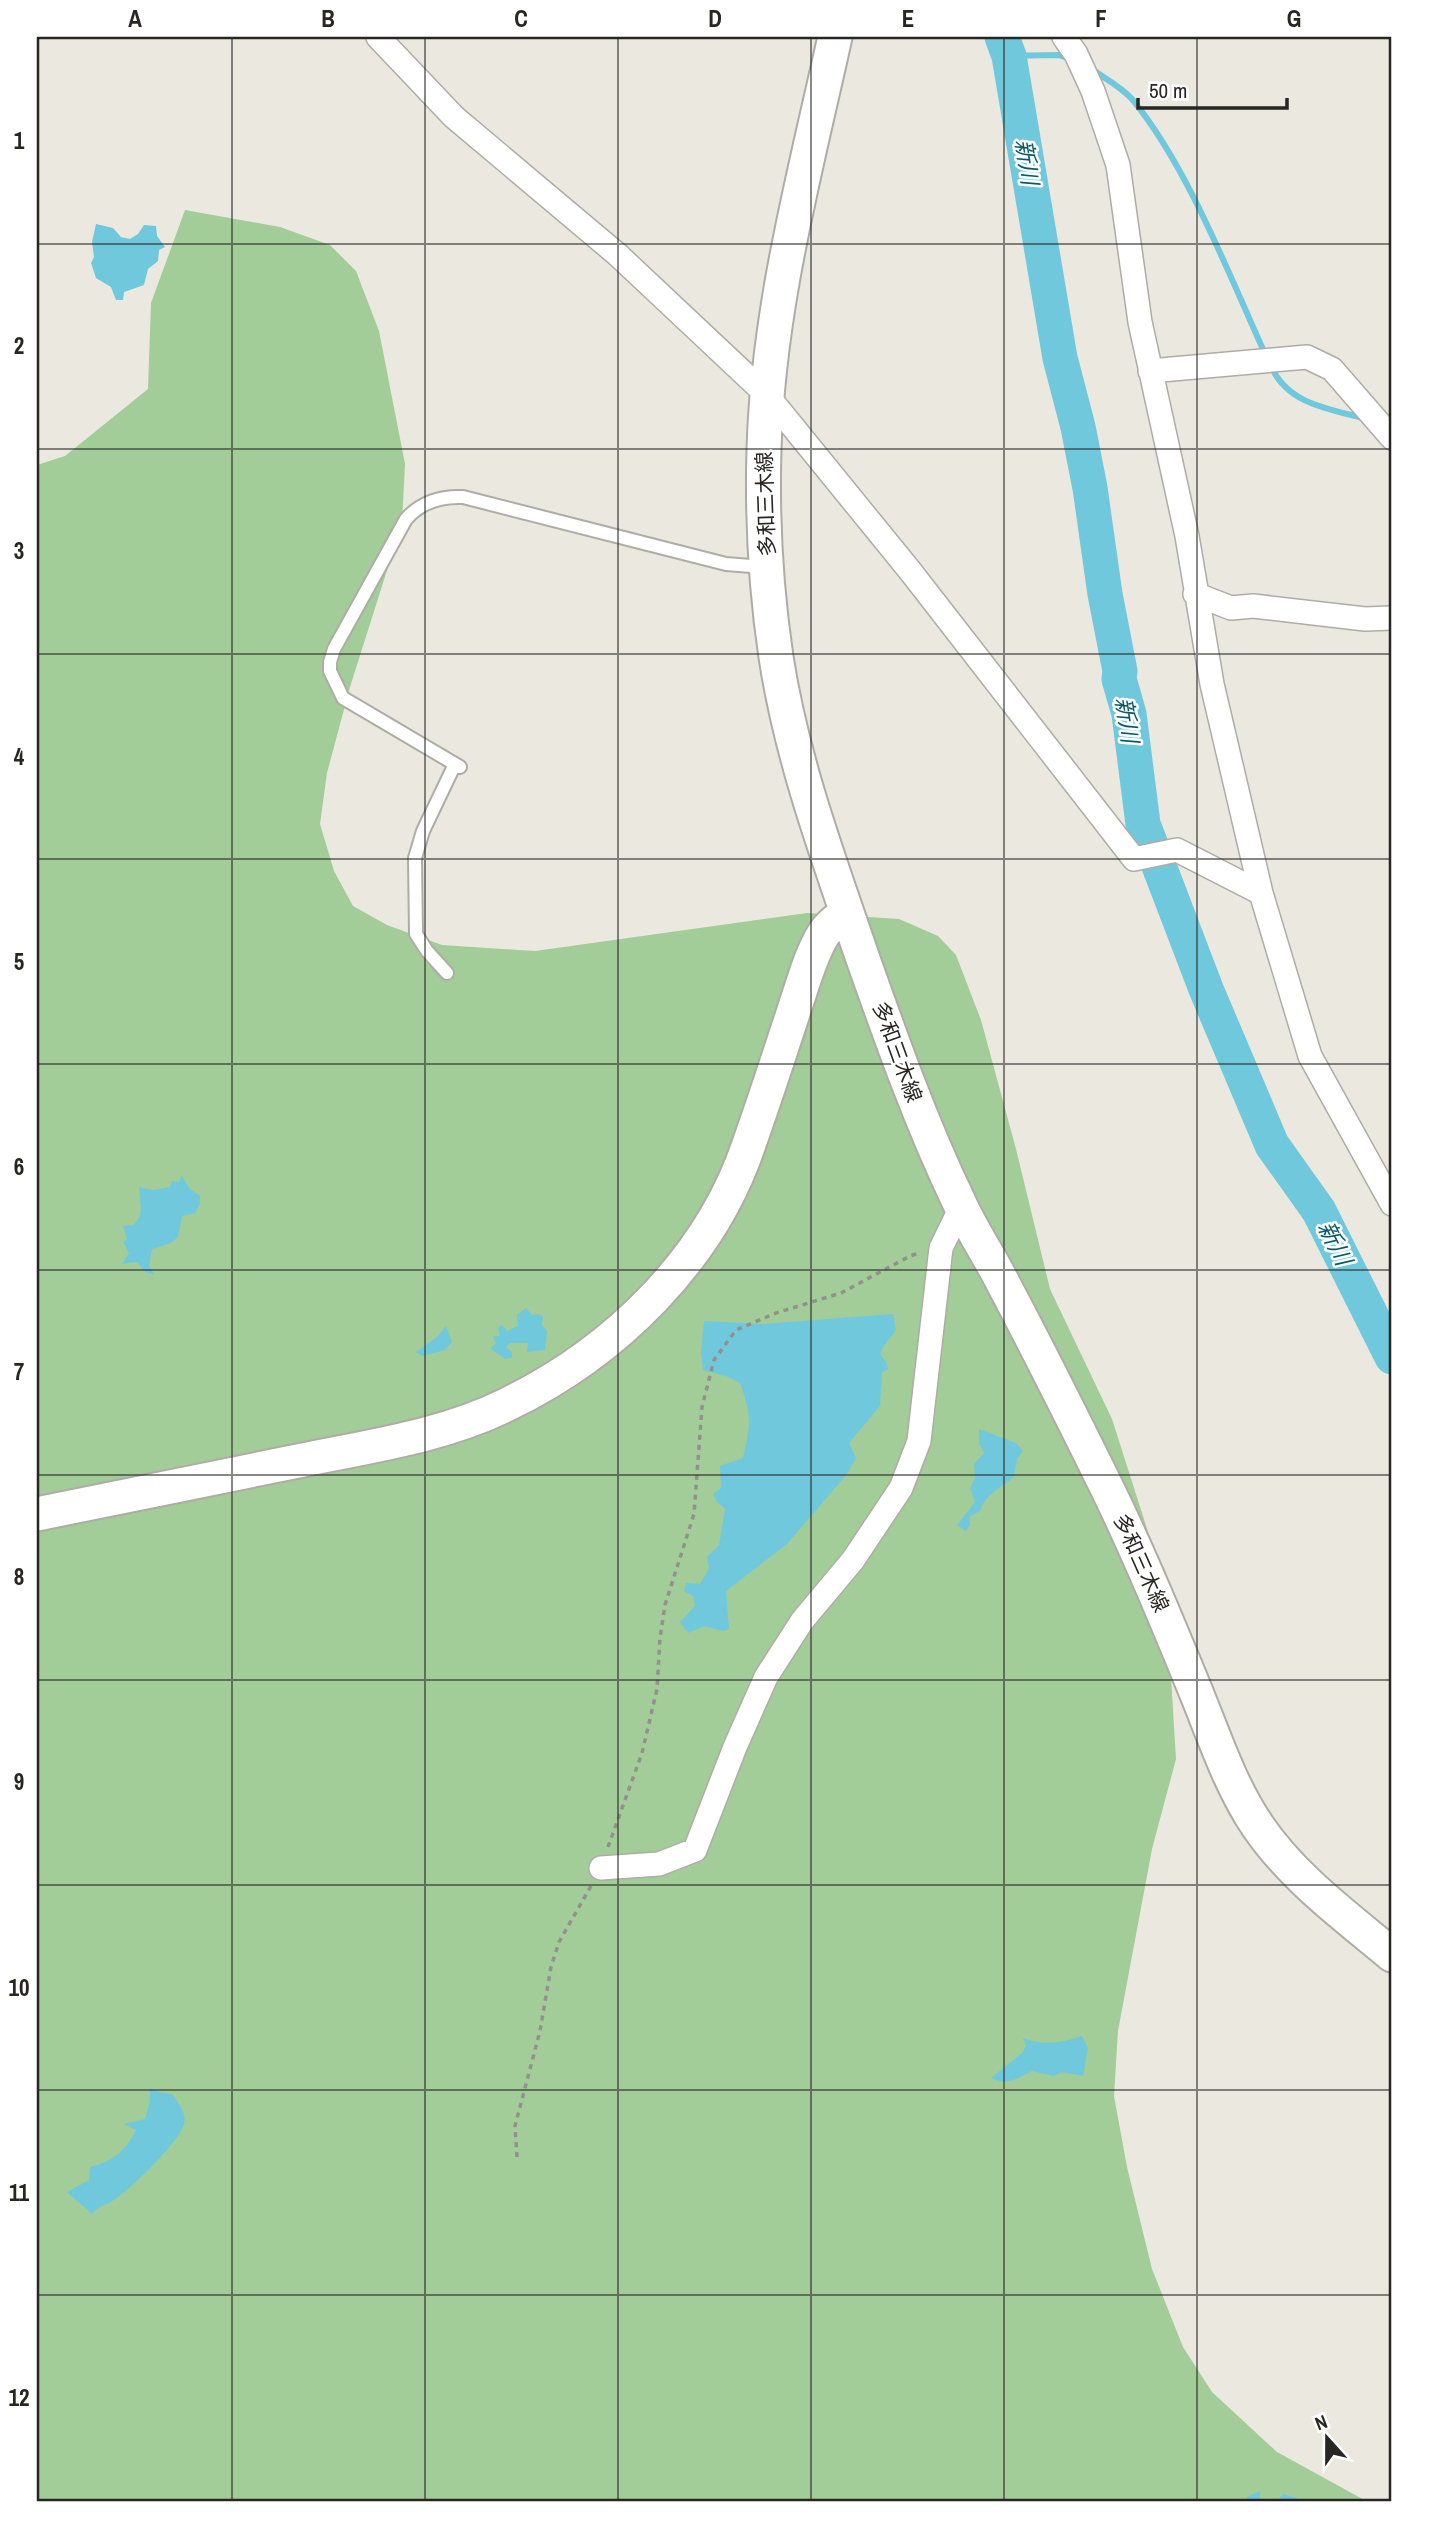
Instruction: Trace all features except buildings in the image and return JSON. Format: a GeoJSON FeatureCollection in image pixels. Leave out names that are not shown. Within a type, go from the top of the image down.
{"type":"FeatureCollection","features":[{"type":"Feature","properties":{"kind":"main road","name":"多和三木線"},"geometry":{"type":"LineString","coordinates":[[835,37],[788,245],[767,395],[764,453],[768,568],[776,661],[814,816],[909,1088],[961,1207],[1001,1278],[1115,1506],[1163,1610],[1234,1781],[1255,1822],[1304,1881],[1392,1955]]}},
{"type":"Feature","properties":{"kind":"main road"},"geometry":{"type":"LineString","coordinates":[[37,1514],[376,1445],[453,1426],[504,1406],[555,1379],[598,1348],[646,1308],[688,1257],[718,1213],[747,1150],[822,935],[835,920],[847,913]]}},
{"type":"Feature","properties":{"kind":"street"},"geometry":{"type":"LineString","coordinates":[[378,37],[454,117],[554,204],[618,255],[767,395],[911,572],[1134,859],[1177,850],[1261,893]]}},
{"type":"Feature","properties":{"kind":"street"},"geometry":{"type":"LineString","coordinates":[[1064,37],[1076,54],[1093,91],[1118,165],[1140,323],[1187,536],[1212,684],[1261,893],[1310,1056],[1392,1204]]}},
{"type":"Feature","properties":{"kind":"street"},"geometry":{"type":"LineString","coordinates":[[1150,371],[1307,357],[1332,369],[1392,438]]}},
{"type":"Feature","properties":{"kind":"street"},"geometry":{"type":"LineString","coordinates":[[1195,594],[1231,608],[1253,606],[1365,619],[1392,618]]}},
{"type":"Feature","properties":{"kind":"street"},"geometry":{"type":"LineString","coordinates":[[601,1868],[659,1864],[695,1850],[735,1747],[766,1677],[802,1621],[853,1560],[901,1488],[919,1441],[941,1248],[961,1207]]}},
{"type":"Feature","properties":{"kind":"lane"},"geometry":{"type":"LineString","coordinates":[[447,973],[416,934],[415,858],[422,831],[458,765],[353,706],[337,690],[330,671],[334,649],[406,519],[422,505],[443,498],[463,497],[726,564],[768,568]]}},
{"type":"Feature","properties":{"kind":"path"},"geometry":{"type":"LineString","coordinates":[[517,2157],[515,2126],[540,2031],[551,1967],[559,1942],[601,1868],[642,1753],[657,1689],[665,1605],[694,1514],[702,1407],[715,1360],[736,1330],[776,1313],[841,1293],[910,1256],[941,1248]]}},
{"type":"Feature","properties":{"kind":"green space"},"geometry":{"type":"Polygon","coordinates":[[[185,210],[280,227],[330,245],[356,271],[379,331],[405,464],[402,523],[350,687],[327,773],[320,824],[334,871],[353,906],[387,925],[442,945],[535,951],[807,913],[899,919],[938,936],[956,955],[981,1020],[1050,1289],[1112,1419],[1157,1560],[1170,1661],[1176,1759],[1152,1849],[1118,2031],[1114,2096],[1127,2167],[1152,2269],[1183,2347],[1212,2392],[1277,2452],[1368,2502],[37,2502],[37,465],[65,456],[148,389],[151,303],[185,210]]]}},
{"type":"Feature","properties":{"kind":"water"},"geometry":{"type":"Polygon","coordinates":[[[96,224],[113,228],[121,237],[130,239],[138,234],[144,225],[156,226],[157,236],[165,247],[159,250],[158,261],[148,269],[144,285],[124,292],[123,300],[116,300],[111,287],[96,278],[91,263],[94,257],[92,242],[96,224]]]}},
{"type":"Feature","properties":{"kind":"water"},"geometry":{"type":"Polygon","coordinates":[[[182,1175],[189,1188],[200,1196],[200,1204],[195,1213],[182,1216],[178,1237],[171,1243],[152,1249],[149,1266],[155,1275],[145,1272],[137,1262],[122,1264],[129,1253],[123,1242],[127,1239],[123,1226],[134,1225],[140,1216],[139,1187],[154,1190],[170,1187],[172,1181],[179,1182],[182,1175]]]}},
{"type":"Feature","properties":{"kind":"water"},"geometry":{"type":"Polygon","coordinates":[[[526,1308],[532,1315],[543,1317],[542,1325],[547,1331],[545,1350],[527,1352],[528,1343],[510,1343],[506,1347],[512,1352],[512,1358],[505,1359],[490,1348],[496,1344],[493,1336],[500,1336],[498,1328],[502,1325],[507,1331],[518,1326],[517,1315],[526,1308]]]}},
{"type":"Feature","properties":{"kind":"water"},"geometry":{"type":"Polygon","coordinates":[[[893,1314],[896,1330],[880,1354],[888,1369],[882,1372],[880,1406],[849,1443],[856,1458],[847,1474],[787,1544],[726,1591],[729,1629],[723,1631],[704,1626],[688,1633],[680,1622],[695,1606],[693,1596],[684,1591],[686,1583],[700,1584],[709,1568],[707,1557],[719,1545],[725,1509],[713,1494],[721,1488],[720,1466],[743,1458],[749,1428],[747,1404],[740,1383],[703,1370],[701,1351],[704,1321],[762,1324],[893,1314]]]}},
{"type":"Feature","properties":{"kind":"water"},"geometry":{"type":"Polygon","coordinates":[[[446,1326],[452,1342],[445,1350],[422,1356],[416,1352],[438,1336],[446,1326]]]}},
{"type":"Feature","properties":{"kind":"water"},"geometry":{"type":"Polygon","coordinates":[[[979,1429],[1016,1443],[1023,1451],[1017,1459],[1014,1477],[990,1496],[980,1511],[970,1516],[970,1525],[966,1531],[957,1525],[975,1502],[970,1488],[975,1478],[974,1464],[984,1453],[979,1443],[979,1429]]]}},
{"type":"Feature","properties":{"kind":"water"},"geometry":{"type":"Polygon","coordinates":[[[1082,2036],[1088,2048],[1083,2076],[1062,2072],[1054,2076],[1032,2071],[1003,2082],[991,2078],[1022,2053],[1026,2046],[1023,2038],[1052,2043],[1082,2036]]]}},
{"type":"Feature","properties":{"kind":"water"},"geometry":{"type":"Polygon","coordinates":[[[150,2088],[172,2094],[177,2101],[184,2116],[181,2132],[165,2153],[132,2186],[92,2214],[67,2192],[89,2180],[90,2167],[112,2158],[128,2144],[136,2130],[124,2124],[145,2119],[150,2088]]]}},
{"type":"Feature","properties":{"kind":"water"},"geometry":{"type":"Polygon","coordinates":[[[1260,2491],[1260,2500],[1267,2502],[1246,2502],[1247,2497],[1260,2491]]]}},
{"type":"Feature","properties":{"kind":"water"},"geometry":{"type":"Polygon","coordinates":[[[1283,2494],[1297,2498],[1298,2502],[1267,2502],[1277,2501],[1283,2494]]]}},
{"type":"Feature","properties":{"kind":"waterway","name":"新川"},"geometry":{"type":"LineString","coordinates":[[1002,37],[1009,56],[1060,358],[1090,488],[1105,594],[1120,671],[1119,679],[1129,714],[1143,824],[1206,989],[1272,1145],[1319,1211],[1392,1357]]}},
{"type":"Feature","properties":{"kind":"waterway"},"geometry":{"type":"LineString","coordinates":[[1009,56],[1058,55],[1071,59]]}},
{"type":"Feature","properties":{"kind":"waterway"},"geometry":{"type":"LineString","coordinates":[[1093,70],[1132,99],[1171,156],[1206,223],[1266,356]]}},
{"type":"Feature","properties":{"kind":"waterway"},"geometry":{"type":"LineString","coordinates":[[1271,366],[1278,379],[1299,397],[1325,408],[1367,419]]}}]}
